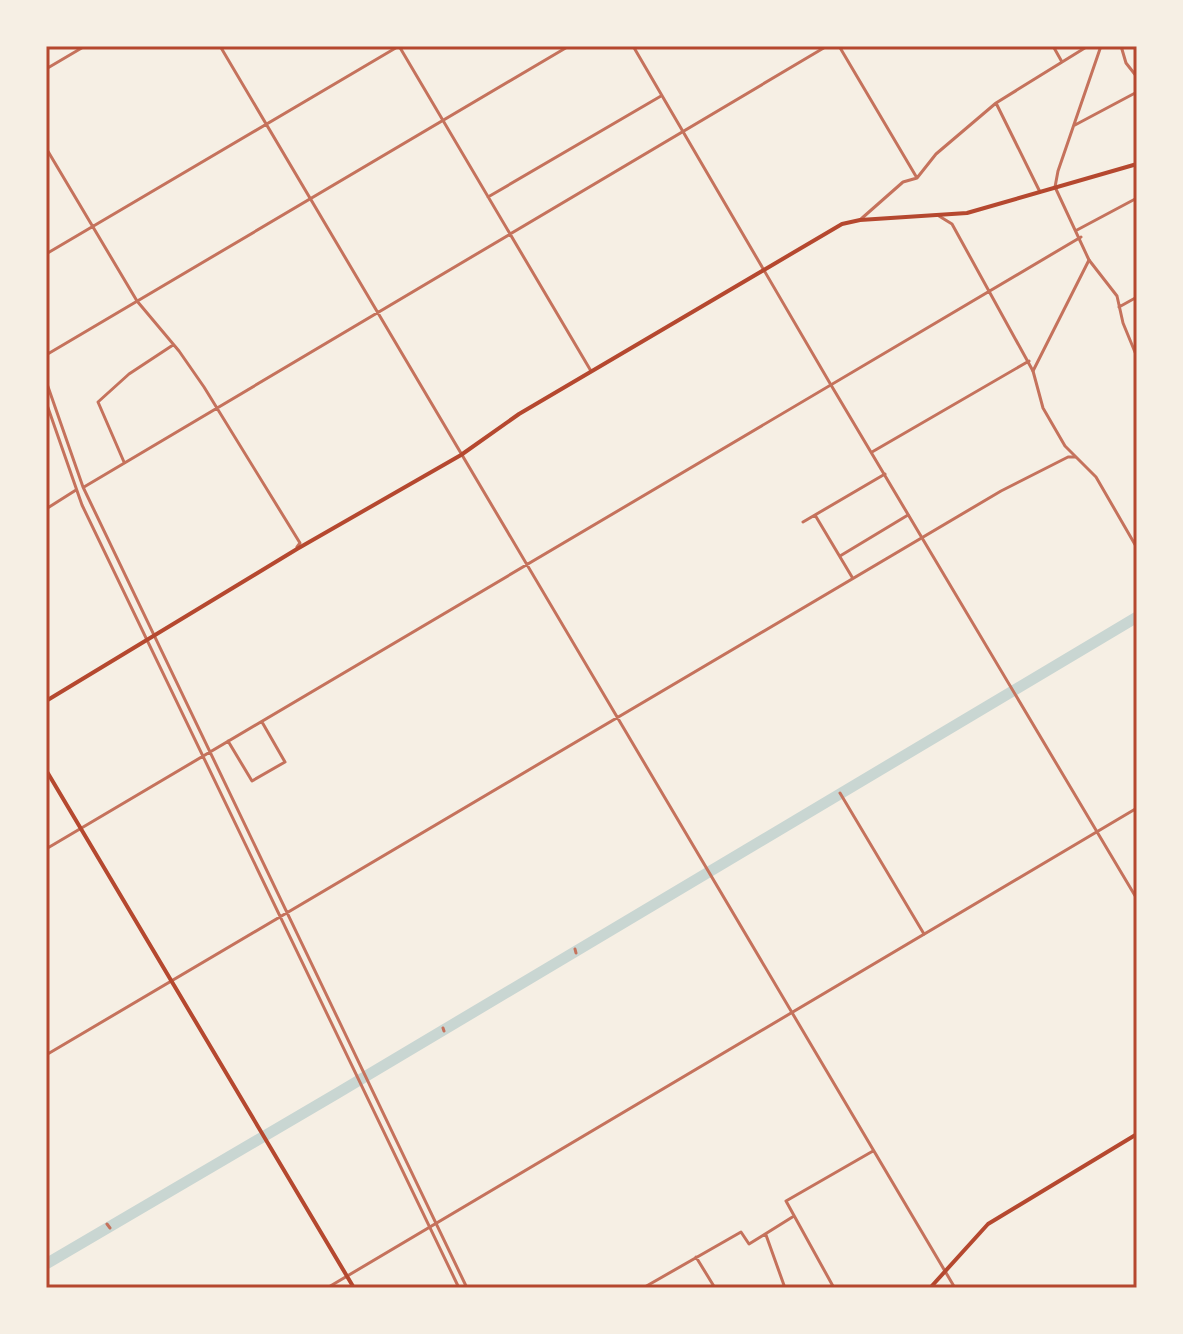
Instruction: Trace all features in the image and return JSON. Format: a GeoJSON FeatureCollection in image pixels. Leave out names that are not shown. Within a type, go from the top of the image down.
{"type":"FeatureCollection","features":[{"type":"Feature","properties":{"kind":"main road"},"geometry":{"type":"LineString","coordinates":[[46,701],[297,549],[461,455],[519,414],[842,224],[860,220],[967,213],[1135,164]]}},
{"type":"Feature","properties":{"kind":"main road"},"geometry":{"type":"LineString","coordinates":[[46,770],[354,1288]]}},
{"type":"Feature","properties":{"kind":"main road"},"geometry":{"type":"LineString","coordinates":[[930,1288],[970,1240],[988,1224],[1137,1134]]}},
{"type":"Feature","properties":{"kind":"street"},"geometry":{"type":"LineString","coordinates":[[46,69],[85,46]]}},
{"type":"Feature","properties":{"kind":"street"},"geometry":{"type":"LineString","coordinates":[[220,46],[955,1288]]}},
{"type":"Feature","properties":{"kind":"street"},"geometry":{"type":"LineString","coordinates":[[46,254],[399,46],[591,371]]}},
{"type":"Feature","properties":{"kind":"street"},"geometry":{"type":"LineString","coordinates":[[46,355],[569,46]]}},
{"type":"Feature","properties":{"kind":"street"},"geometry":{"type":"LineString","coordinates":[[633,46],[1137,899]]}},
{"type":"Feature","properties":{"kind":"street"},"geometry":{"type":"LineString","coordinates":[[83,487],[827,46]]}},
{"type":"Feature","properties":{"kind":"street"},"geometry":{"type":"LineString","coordinates":[[839,46],[917,178]]}},
{"type":"Feature","properties":{"kind":"street"},"geometry":{"type":"LineString","coordinates":[[1053,46],[1062,62]]}},
{"type":"Feature","properties":{"kind":"street"},"geometry":{"type":"LineString","coordinates":[[860,220],[903,182],[917,178],[936,154],[996,103],[1088,46]]}},
{"type":"Feature","properties":{"kind":"street"},"geometry":{"type":"LineString","coordinates":[[1101,46],[1055,187],[1081,237],[1089,260],[1117,296],[1137,357]]}},
{"type":"Feature","properties":{"kind":"street"},"geometry":{"type":"LineString","coordinates":[[1121,46],[1126,63],[1137,77]]}},
{"type":"Feature","properties":{"kind":"street"},"geometry":{"type":"LineString","coordinates":[[1075,125],[1137,92]]}},
{"type":"Feature","properties":{"kind":"street"},"geometry":{"type":"LineString","coordinates":[[488,197],[662,95]]}},
{"type":"Feature","properties":{"kind":"street"},"geometry":{"type":"LineString","coordinates":[[996,103],[1040,192]]}},
{"type":"Feature","properties":{"kind":"street"},"geometry":{"type":"LineString","coordinates":[[46,148],[137,301],[174,345],[217,409],[300,543],[297,549]]}},
{"type":"Feature","properties":{"kind":"street"},"geometry":{"type":"LineString","coordinates":[[1135,164],[1137,174]]}},
{"type":"Feature","properties":{"kind":"street"},"geometry":{"type":"LineString","coordinates":[[1077,230],[1137,198]]}},
{"type":"Feature","properties":{"kind":"street"},"geometry":{"type":"LineString","coordinates":[[938,215],[952,224],[1029,361],[1043,408],[1065,446],[1096,477],[1137,548]]}},
{"type":"Feature","properties":{"kind":"street"},"geometry":{"type":"LineString","coordinates":[[46,849],[1081,237]]}},
{"type":"Feature","properties":{"kind":"street"},"geometry":{"type":"LineString","coordinates":[[1033,371],[1089,260]]}},
{"type":"Feature","properties":{"kind":"street"},"geometry":{"type":"LineString","coordinates":[[1119,307],[1137,297]]}},
{"type":"Feature","properties":{"kind":"street"},"geometry":{"type":"LineString","coordinates":[[124,462],[98,402],[129,374],[174,345]]}},
{"type":"Feature","properties":{"kind":"street"},"geometry":{"type":"LineString","coordinates":[[872,452],[1029,361]]}},
{"type":"Feature","properties":{"kind":"street"},"geometry":{"type":"LineString","coordinates":[[46,381],[83,487],[467,1288]]}},
{"type":"Feature","properties":{"kind":"street"},"geometry":{"type":"LineString","coordinates":[[46,402],[76,490],[459,1288]]}},
{"type":"Feature","properties":{"kind":"street"},"geometry":{"type":"LineString","coordinates":[[46,1055],[1001,491],[1068,457],[1075,457]]}},
{"type":"Feature","properties":{"kind":"street"},"geometry":{"type":"LineString","coordinates":[[803,522],[885,474]]}},
{"type":"Feature","properties":{"kind":"street"},"geometry":{"type":"LineString","coordinates":[[46,509],[76,490]]}},
{"type":"Feature","properties":{"kind":"street"},"geometry":{"type":"LineString","coordinates":[[840,556],[909,514]]}},
{"type":"Feature","properties":{"kind":"street"},"geometry":{"type":"LineString","coordinates":[[815,515],[853,578]]}},
{"type":"Feature","properties":{"kind":"street"},"geometry":{"type":"LineString","coordinates":[[228,741],[252,781],[285,762],[262,722]]}},
{"type":"Feature","properties":{"kind":"street"},"geometry":{"type":"LineString","coordinates":[[841,794],[924,934]]}},
{"type":"Feature","properties":{"kind":"street"},"geometry":{"type":"LineString","coordinates":[[327,1288],[1137,808]]}},
{"type":"Feature","properties":{"kind":"street"},"geometry":{"type":"LineString","coordinates":[[834,1288],[786,1201],[873,1151]]}},
{"type":"Feature","properties":{"kind":"street"},"geometry":{"type":"LineString","coordinates":[[643,1288],[741,1232],[749,1244],[794,1216]]}},
{"type":"Feature","properties":{"kind":"street"},"geometry":{"type":"LineString","coordinates":[[765,1234],[785,1288]]}},
{"type":"Feature","properties":{"kind":"street"},"geometry":{"type":"LineString","coordinates":[[696,1257],[715,1288]]}},
{"type":"Feature","properties":{"kind":"waterway"},"geometry":{"type":"LineString","coordinates":[[46,1264],[1137,617]]}}]}
